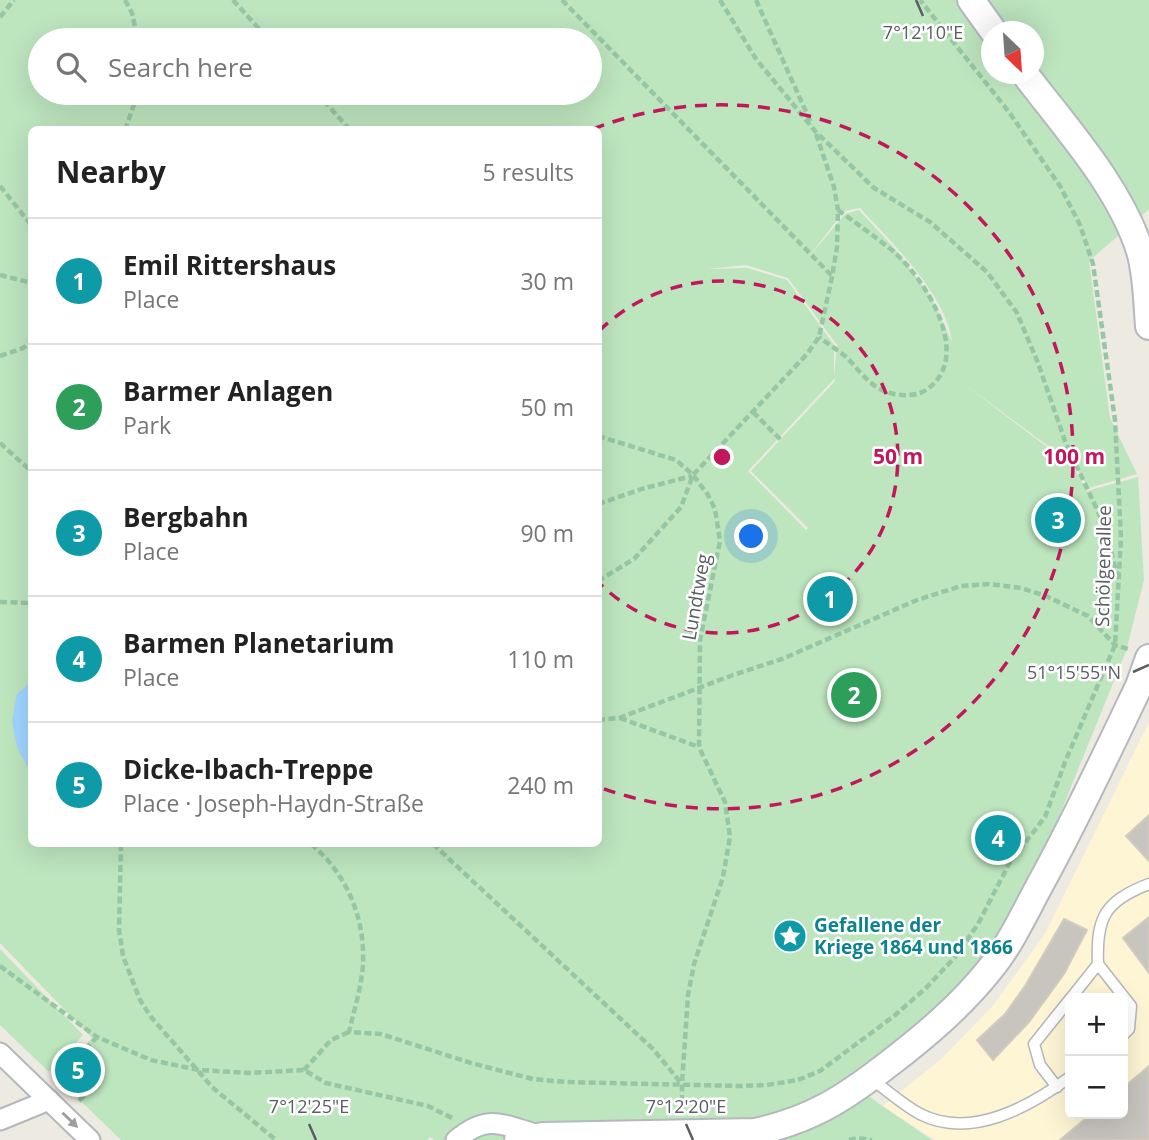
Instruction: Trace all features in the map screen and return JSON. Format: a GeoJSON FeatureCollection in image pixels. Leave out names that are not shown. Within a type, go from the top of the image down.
{"type":"FeatureCollection","features":[{"type":"Feature","properties":{"kind":"main road"},"geometry":{"type":"LineString","coordinates":[[971,0],[986,21]]}},
{"type":"Feature","properties":{"kind":"main road"},"geometry":{"type":"LineString","coordinates":[[1033,84],[1118,202],[1139,249],[1145,273],[1149,326]]}},
{"type":"Feature","properties":{"kind":"main road"},"geometry":{"type":"LineString","coordinates":[[531,1138],[755,1132],[787,1125],[819,1112],[870,1079],[917,1043],[992,967],[1016,930],[1139,686],[1149,658]]}},
{"type":"Feature","properties":{"kind":"street"},"geometry":{"type":"LineString","coordinates":[[0,1053],[90,1140]]}},
{"type":"Feature","properties":{"kind":"street"},"geometry":{"type":"LineString","coordinates":[[0,1120],[49,1100]]}},
{"type":"Feature","properties":{"kind":"street"},"geometry":{"type":"LineString","coordinates":[[463,1134],[488,1123],[531,1138]]}},
{"type":"Feature","properties":{"kind":"lane"},"geometry":{"type":"LineString","coordinates":[[1121,993],[1098,964],[1097,937],[1104,915],[1124,894],[1149,884]]}},
{"type":"Feature","properties":{"kind":"lane"},"geometry":{"type":"LineString","coordinates":[[1074,993],[1098,964]]}},
{"type":"Feature","properties":{"kind":"lane"},"geometry":{"type":"LineString","coordinates":[[1128,1002],[1131,1006],[1128,1029]]}},
{"type":"Feature","properties":{"kind":"lane"},"geometry":{"type":"LineString","coordinates":[[1057,1087],[1040,1065],[1034,1044],[1065,1004]]}},
{"type":"Feature","properties":{"kind":"lane"},"geometry":{"type":"LineString","coordinates":[[870,1079],[919,1114],[958,1123],[984,1121],[1020,1110],[1065,1081]]}},
{"type":"Feature","properties":{"kind":"path"},"geometry":{"type":"LineString","coordinates":[[0,17],[15,0]]}},
{"type":"Feature","properties":{"kind":"path"},"geometry":{"type":"LineString","coordinates":[[125,0],[135,28]]}},
{"type":"Feature","properties":{"kind":"path"},"geometry":{"type":"LineString","coordinates":[[233,0],[258,28]]}},
{"type":"Feature","properties":{"kind":"path"},"geometry":{"type":"LineString","coordinates":[[562,0],[589,28]]}},
{"type":"Feature","properties":{"kind":"path"},"geometry":{"type":"LineString","coordinates":[[720,0],[756,59],[815,131],[874,188],[930,222],[987,272],[1017,313],[1038,363],[1065,441],[1105,527],[1120,586]]}},
{"type":"Feature","properties":{"kind":"path"},"geometry":{"type":"LineString","coordinates":[[602,579],[635,559],[681,507],[693,475],[819,337],[837,247],[838,210],[834,187],[815,131],[756,0]]}},
{"type":"Feature","properties":{"kind":"path","name":"Schölgenallee"},"geometry":{"type":"LineString","coordinates":[[349,1032],[381,1034],[505,1073],[533,1079],[566,1082],[767,1085],[798,1080],[820,1071],[845,1054],[926,988],[956,956],[978,924],[1010,862],[1045,817],[1065,762],[1117,646],[1121,538],[1115,420],[1093,264],[1080,225],[1060,186],[1009,112],[920,0]]}},
{"type":"Feature","properties":{"kind":"path"},"geometry":{"type":"LineString","coordinates":[[602,41],[832,276]]}},
{"type":"Feature","properties":{"kind":"path"},"geometry":{"type":"LineString","coordinates":[[126,126],[134,105]]}},
{"type":"Feature","properties":{"kind":"path"},"geometry":{"type":"LineString","coordinates":[[328,105],[346,126]]}},
{"type":"Feature","properties":{"kind":"path"},"geometry":{"type":"LineString","coordinates":[[0,186],[28,221]]}},
{"type":"Feature","properties":{"kind":"path"},"geometry":{"type":"LineString","coordinates":[[819,337],[845,356],[880,389],[893,394],[909,395],[925,391],[937,379],[944,366],[947,349],[943,326],[916,279],[896,254],[838,210]]}},
{"type":"Feature","properties":{"kind":"path"},"geometry":{"type":"LineString","coordinates":[[0,275],[28,282]]}},
{"type":"Feature","properties":{"kind":"path"},"geometry":{"type":"LineString","coordinates":[[0,356],[28,344]]}},
{"type":"Feature","properties":{"kind":"path"},"geometry":{"type":"LineString","coordinates":[[752,412],[781,440]]}},
{"type":"Feature","properties":{"kind":"path"},"geometry":{"type":"LineString","coordinates":[[602,437],[676,460],[693,475]]}},
{"type":"Feature","properties":{"kind":"path"},"geometry":{"type":"LineString","coordinates":[[0,443],[28,468]]}},
{"type":"Feature","properties":{"kind":"path"},"geometry":{"type":"LineString","coordinates":[[602,504],[693,475]]}},
{"type":"Feature","properties":{"kind":"path","name":"Lundtweg"},"geometry":{"type":"LineString","coordinates":[[693,475],[715,509],[720,541],[700,640],[699,747]]}},
{"type":"Feature","properties":{"kind":"path"},"geometry":{"type":"LineString","coordinates":[[602,720],[619,718],[782,659],[917,600],[961,586],[989,584],[1021,588],[1046,596],[1088,616],[1117,646]]}},
{"type":"Feature","properties":{"kind":"path"},"geometry":{"type":"LineString","coordinates":[[0,602],[28,603]]}},
{"type":"Feature","properties":{"kind":"path"},"geometry":{"type":"LineString","coordinates":[[619,718],[699,747],[725,802],[730,837],[723,877],[694,964],[690,985],[682,1094]]}},
{"type":"Feature","properties":{"kind":"path"},"geometry":{"type":"LineString","coordinates":[[121,847],[119,930],[122,956],[132,983],[151,1017],[212,1087],[276,1140]]}},
{"type":"Feature","properties":{"kind":"path"},"geometry":{"type":"LineString","coordinates":[[304,1070],[331,1040],[349,1032],[363,964],[362,937],[355,905],[340,875],[314,847]]}},
{"type":"Feature","properties":{"kind":"path"},"geometry":{"type":"LineString","coordinates":[[436,847],[653,1049],[682,1084]]}},
{"type":"Feature","properties":{"kind":"path"},"geometry":{"type":"LineString","coordinates":[[0,966],[97,1037],[152,1060],[199,1070],[250,1073],[304,1070],[326,1083],[428,1106],[450,1116],[463,1134]]}},
{"type":"Feature","properties":{"kind":"path"},"geometry":{"type":"LineString","coordinates":[[78,1101],[99,1081],[76,1059],[97,1037]]}},
{"type":"Feature","properties":{"kind":"path"},"geometry":{"type":"LineString","coordinates":[[849,1140],[872,1140]]}},
{"type":"Feature","properties":{"kind":"shaded area"},"geometry":{"type":"Polygon","coordinates":[[[1149,722],[1149,1140],[935,1140],[883,1106],[941,1059],[992,1007],[1046,932],[1149,722]]]}},
{"type":"Feature","properties":{"kind":"green space"},"geometry":{"type":"Polygon","coordinates":[[[0,0],[1149,0],[1149,209],[1089,261],[1110,418],[1137,474],[1089,488],[1075,466],[955,377],[1073,467],[1087,491],[1138,477],[1144,580],[1126,651],[1056,824],[994,943],[946,1001],[849,1083],[932,1140],[434,1140],[430,1137],[427,1140],[121,1140],[56,1077],[92,1038],[0,943],[0,0]],[[860,208],[844,211],[807,259],[845,214],[859,210],[896,250],[932,298],[952,342],[948,324],[928,287],[860,208]],[[746,265],[707,269],[747,268],[787,280],[834,345],[834,377],[837,345],[788,278],[746,265]],[[834,379],[748,471],[806,530],[808,528],[751,471],[834,379]]]}},
{"type":"Feature","properties":{"kind":"green space"},"geometry":{"type":"Polygon","coordinates":[[[0,949],[83,1035],[49,1072],[0,1025],[0,949]]]}},
{"type":"Feature","properties":{"kind":"water"},"geometry":{"type":"Polygon","coordinates":[[[28,685],[28,768],[17,747],[12,721],[17,694],[28,685]]]}},
{"type":"Feature","properties":{"kind":"building"},"geometry":{"type":"Polygon","coordinates":[[[1149,815],[1149,861],[1126,836],[1149,815]]]}},
{"type":"Feature","properties":{"kind":"building"},"geometry":{"type":"Polygon","coordinates":[[[1149,917],[1149,973],[1123,938],[1149,917]]]}},
{"type":"Feature","properties":{"kind":"building"},"geometry":{"type":"Polygon","coordinates":[[[1064,919],[1087,930],[1064,974],[1029,1022],[993,1060],[977,1040],[1005,1014],[1025,986],[1064,919]]]}},
{"type":"Feature","properties":{"kind":"building"},"geometry":{"type":"Polygon","coordinates":[[[1149,1066],[1149,1140],[1060,1140],[1085,1119],[1128,1119],[1128,1084],[1149,1066]]]}},
{"type":"Feature","properties":{"kind":"place","name":"Bergbahn"},"geometry":{"type":"Point","coordinates":[1058,520]}},
{"type":"Feature","properties":{"kind":"place","name":"Emil Rittershaus"},"geometry":{"type":"Point","coordinates":[830,599]}},
{"type":"Feature","properties":{"kind":"place","name":"Barmer Anlagen"},"geometry":{"type":"Point","coordinates":[854,695]}},
{"type":"Feature","properties":{"kind":"place","name":"Barmen Planetarium"},"geometry":{"type":"Point","coordinates":[998,838]}},
{"type":"Feature","properties":{"kind":"place","name":"Gefallene der Kriege 1864 und 1866"},"geometry":{"type":"Point","coordinates":[790,936]}},
{"type":"Feature","properties":{"kind":"place","name":"Dicke-Ibach-Treppe"},"geometry":{"type":"Point","coordinates":[78,1070]}}]}
